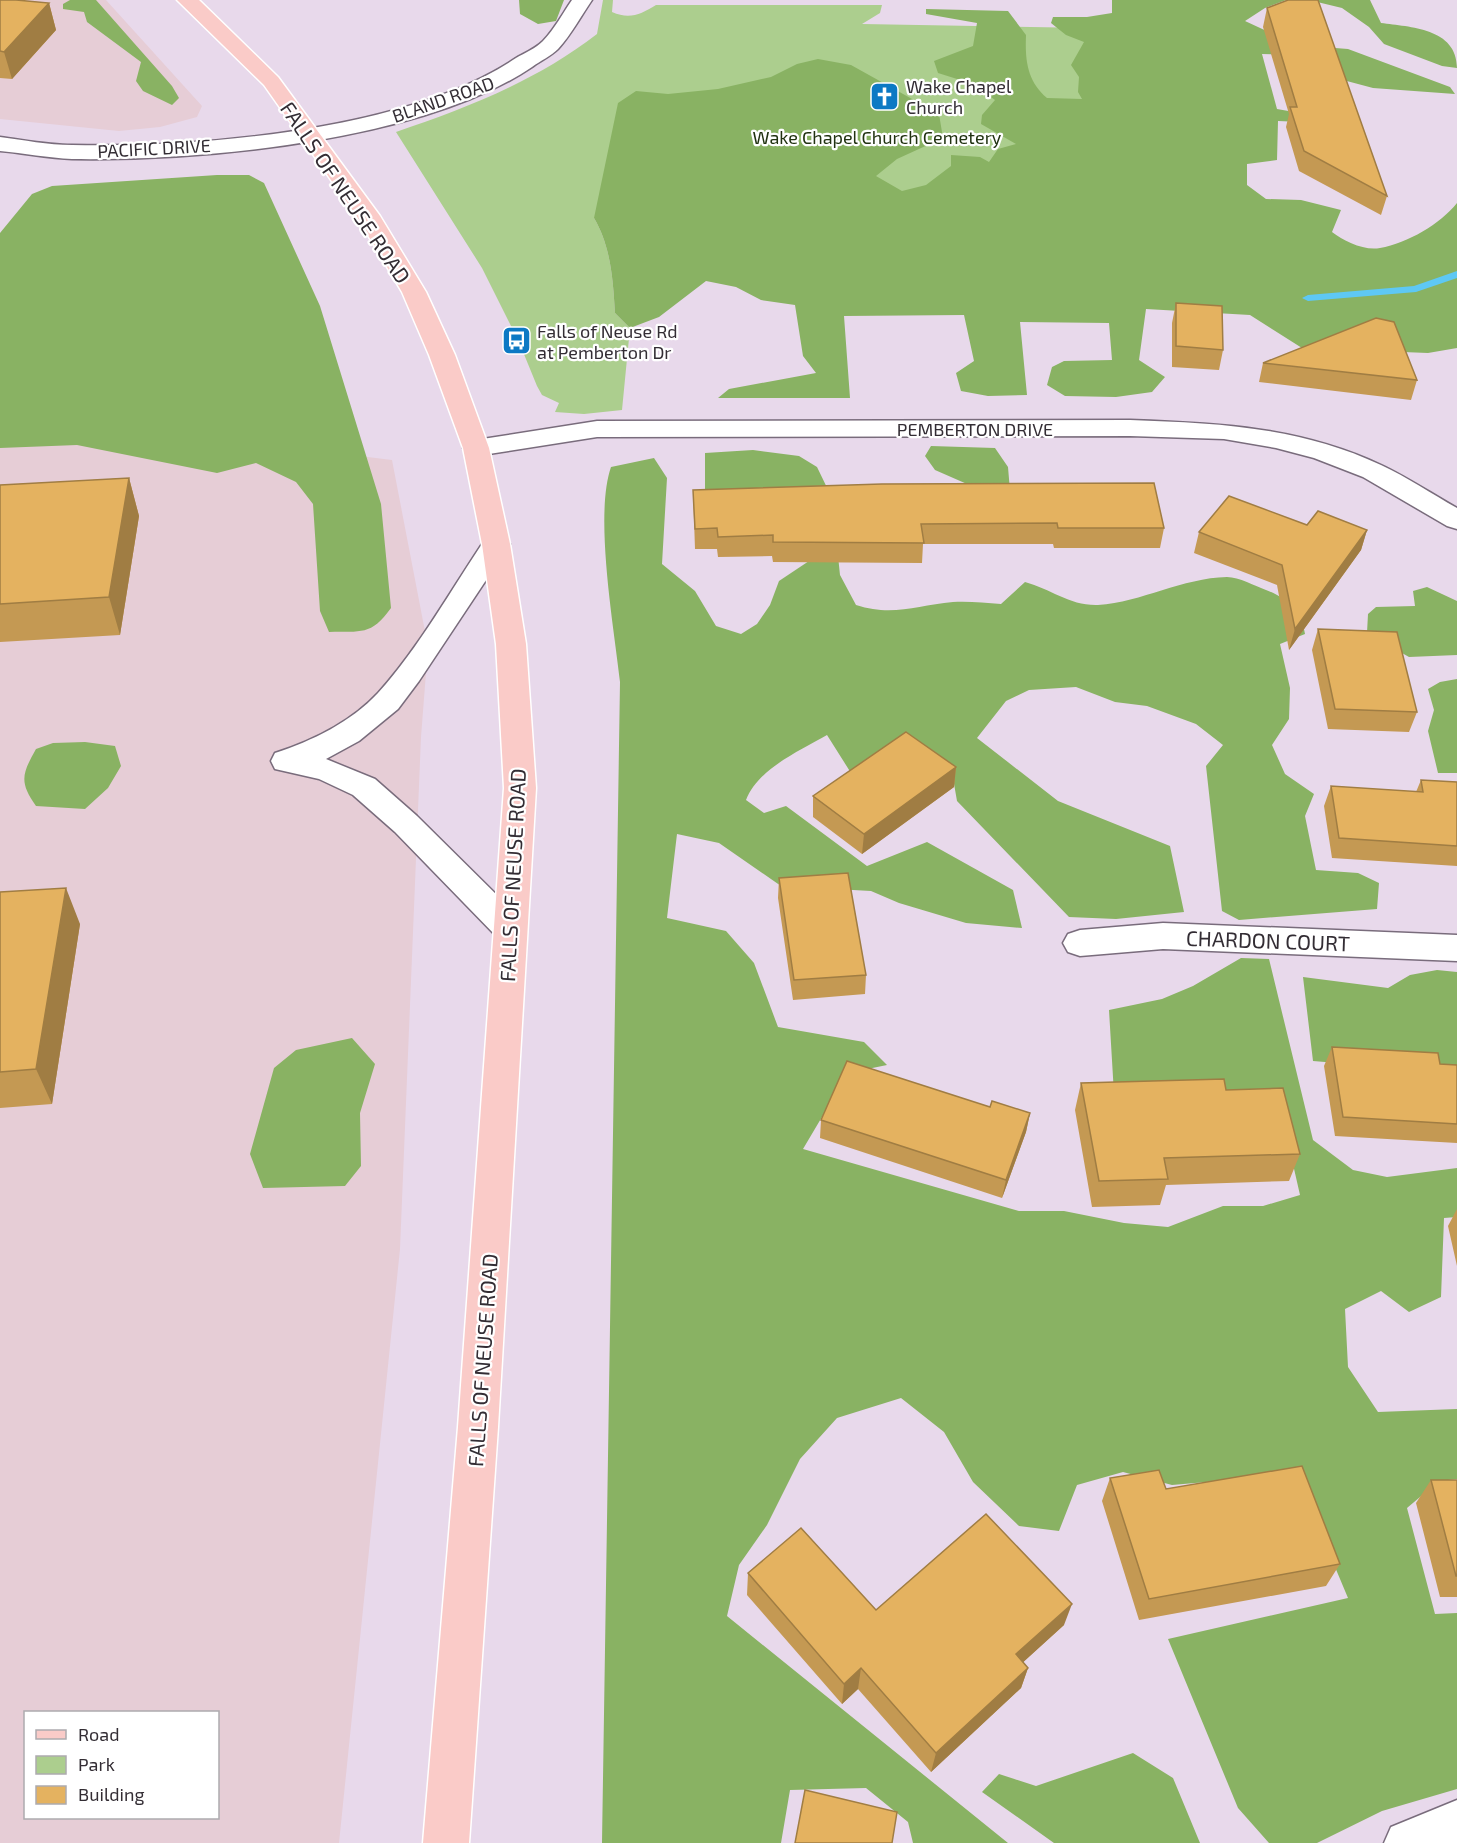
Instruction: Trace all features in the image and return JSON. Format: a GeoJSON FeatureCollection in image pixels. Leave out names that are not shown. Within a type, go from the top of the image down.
{"type":"FeatureCollection","features":[{"type":"Feature","properties":{"kind":"main road","name":"FALLS OF NEUSE ROAD"},"geometry":{"type":"LineString","coordinates":[[187,0],[271,81],[308,136],[368,216],[414,292],[442,355],[476,448],[496,544],[511,644],[520,788],[478,1427],[446,1843]]}},
{"type":"Feature","properties":{"kind":"street","name":"BLAND ROAD"},"geometry":{"type":"LineString","coordinates":[[308,136],[397,116],[454,98],[506,76],[533,59],[559,36],[582,0]]}},
{"type":"Feature","properties":{"kind":"street","name":"PACIFIC DRIVE"},"geometry":{"type":"LineString","coordinates":[[0,144],[69,152],[134,150],[308,136]]}},
{"type":"Feature","properties":{"kind":"street","name":"PEMBERTON DRIVE"},"geometry":{"type":"LineString","coordinates":[[476,448],[597,429],[1130,428],[1224,431],[1312,449],[1372,471],[1457,520]]}},
{"type":"Feature","properties":{"kind":"street"},"geometry":{"type":"LineString","coordinates":[[496,544],[409,674],[387,702],[348,733],[313,752],[285,761],[327,770],[364,787],[406,824],[510,929]]}},
{"type":"Feature","properties":{"kind":"street","name":"CHARDON COURT"},"geometry":{"type":"LineString","coordinates":[[1080,943],[1163,936],[1457,948]]}},
{"type":"Feature","properties":{"kind":"street"},"geometry":{"type":"LineString","coordinates":[[1407,1843],[1457,1823]]}},
{"type":"Feature","properties":{"kind":"shaded area"},"geometry":{"type":"Polygon","coordinates":[[[0,0],[106,0],[202,106],[197,117],[160,127],[119,131],[0,119],[0,0]]]}},
{"type":"Feature","properties":{"kind":"shaded area"},"geometry":{"type":"Polygon","coordinates":[[[0,412],[392,460],[428,647],[421,737],[400,1249],[339,1843],[0,1843],[0,412]]]}},
{"type":"Feature","properties":{"kind":"green space"},"geometry":{"type":"Polygon","coordinates":[[[70,0],[96,0],[172,86],[179,98],[172,105],[143,91],[136,81],[141,62],[87,22],[84,12],[63,9],[63,4],[70,0]]]}},
{"type":"Feature","properties":{"kind":"green space"},"geometry":{"type":"Polygon","coordinates":[[[519,0],[564,0],[556,21],[538,24],[520,14],[519,0]]]}},
{"type":"Feature","properties":{"kind":"green space","name":"Wake Chapel Church Cemetery"},"geometry":{"type":"Polygon","coordinates":[[[603,0],[613,0],[612,12],[624,16],[640,13],[656,5],[882,5],[880,13],[862,24],[1149,29],[1200,251],[594,218],[608,252],[615,313],[630,328],[622,410],[584,414],[555,412],[559,403],[542,395],[519,342],[482,268],[396,132],[450,113],[501,91],[574,51],[597,34],[603,0]]]}},
{"type":"Feature","properties":{"kind":"green space"},"geometry":{"type":"Polygon","coordinates":[[[1112,0],[1286,0],[1265,8],[1245,21],[1297,45],[1348,49],[1450,87],[1455,94],[1373,88],[1343,80],[1302,55],[1262,54],[1277,109],[1294,112],[1302,122],[1278,121],[1277,160],[1247,164],[1247,185],[1266,199],[1301,200],[1341,210],[1332,232],[1348,242],[1374,249],[1401,242],[1423,232],[1457,203],[1457,348],[1428,353],[1302,348],[1250,315],[1146,309],[1139,360],[1165,377],[1152,392],[1116,397],[1065,396],[1047,385],[1052,367],[1064,361],[1112,360],[1109,323],[1020,322],[1027,395],[988,396],[961,391],[956,373],[974,361],[964,315],[844,316],[850,398],[718,398],[729,389],[816,373],[803,356],[795,305],[761,300],[736,287],[706,281],[659,317],[630,328],[615,313],[608,252],[594,218],[618,103],[636,91],[668,94],[718,89],[771,77],[797,64],[818,59],[851,65],[939,114],[943,138],[897,159],[876,176],[902,191],[926,185],[951,166],[951,155],[980,157],[989,162],[998,149],[1016,144],[981,124],[982,115],[995,100],[973,84],[938,73],[934,61],[973,46],[977,23],[926,14],[926,9],[1008,11],[1026,35],[1029,70],[1040,91],[1047,98],[1082,99],[1078,92],[1079,77],[1071,65],[1084,42],[1066,35],[1051,23],[1053,17],[1087,17],[1112,13],[1112,0]]]}},
{"type":"Feature","properties":{"kind":"green space"},"geometry":{"type":"Polygon","coordinates":[[[1309,0],[1370,0],[1381,23],[1418,28],[1441,37],[1455,55],[1457,68],[1442,66],[1384,44],[1369,27],[1342,8],[1309,0]]]}},
{"type":"Feature","properties":{"kind":"green space"},"geometry":{"type":"Polygon","coordinates":[[[249,175],[264,183],[320,306],[381,504],[391,608],[371,628],[329,632],[320,611],[313,504],[296,482],[256,463],[217,473],[77,445],[0,448],[0,233],[32,194],[52,186],[249,175]]]}},
{"type":"Feature","properties":{"kind":"green space"},"geometry":{"type":"Polygon","coordinates":[[[931,446],[995,448],[1008,467],[1010,491],[999,498],[935,470],[925,456],[931,446]]]}},
{"type":"Feature","properties":{"kind":"green space"},"geometry":{"type":"Polygon","coordinates":[[[753,450],[799,456],[817,467],[832,498],[840,575],[856,605],[893,610],[953,602],[1001,604],[1025,582],[1078,603],[1098,605],[1130,600],[1194,581],[1232,577],[1273,593],[1297,612],[1305,634],[1280,644],[1290,688],[1289,719],[1272,745],[1285,774],[1314,794],[1305,816],[1316,870],[1358,873],[1379,883],[1377,909],[1239,920],[1222,911],[1206,766],[1223,745],[1196,724],[1147,706],[1115,702],[1076,687],[1029,690],[1006,701],[977,738],[1058,801],[1170,846],[1184,912],[1116,919],[1069,917],[957,801],[953,778],[851,773],[827,735],[792,754],[770,770],[752,789],[746,800],[764,813],[786,806],[867,866],[927,842],[1013,890],[1022,928],[966,923],[899,903],[871,891],[781,886],[719,843],[677,834],[667,918],[726,931],[754,963],[778,1027],[864,1042],[887,1065],[848,1073],[803,1149],[1019,1211],[1064,1211],[1124,1223],[1168,1227],[1223,1206],[1263,1206],[1300,1195],[1282,1116],[1114,1094],[1109,1010],[1162,999],[1193,986],[1241,958],[1269,959],[1313,1140],[1353,1170],[1387,1177],[1457,1168],[1457,1217],[1444,1218],[1441,1297],[1409,1312],[1381,1291],[1345,1309],[1348,1367],[1378,1412],[1457,1409],[1457,1479],[1439,1481],[1407,1508],[1435,1614],[1457,1613],[1457,1789],[1382,1811],[1317,1843],[1269,1843],[1238,1808],[1168,1639],[1348,1598],[1296,1474],[1172,1485],[1123,1472],[1077,1485],[1059,1531],[1019,1526],[973,1482],[944,1432],[901,1398],[837,1418],[800,1459],[767,1525],[739,1565],[727,1616],[1008,1843],[913,1843],[908,1822],[866,1788],[790,1790],[781,1843],[602,1843],[620,682],[607,572],[604,514],[606,488],[611,467],[654,458],[667,478],[662,564],[695,591],[716,626],[741,634],[757,624],[770,605],[779,581],[812,559],[705,499],[705,453],[753,450]]]}},
{"type":"Feature","properties":{"kind":"green space"},"geometry":{"type":"Polygon","coordinates":[[[1427,587],[1457,601],[1457,655],[1409,657],[1367,633],[1368,614],[1376,607],[1415,606],[1413,591],[1427,587]]]}},
{"type":"Feature","properties":{"kind":"green space"},"geometry":{"type":"Polygon","coordinates":[[[1457,679],[1457,773],[1438,773],[1428,731],[1434,710],[1428,689],[1440,682],[1457,679]]]}},
{"type":"Feature","properties":{"kind":"green space"},"geometry":{"type":"Polygon","coordinates":[[[85,742],[115,746],[121,766],[108,788],[85,809],[36,806],[27,790],[24,778],[36,749],[53,743],[85,742]]]}},
{"type":"Feature","properties":{"kind":"green space"},"geometry":{"type":"Polygon","coordinates":[[[1437,970],[1457,972],[1457,1073],[1313,1061],[1303,977],[1388,988],[1410,975],[1437,970]]]}},
{"type":"Feature","properties":{"kind":"green space"},"geometry":{"type":"Polygon","coordinates":[[[352,1038],[375,1064],[360,1113],[361,1166],[345,1186],[263,1188],[250,1154],[274,1068],[296,1050],[352,1038]]]}},
{"type":"Feature","properties":{"kind":"green space"},"geometry":{"type":"Polygon","coordinates":[[[1133,1753],[1173,1778],[1200,1843],[1054,1843],[982,1792],[999,1774],[1036,1786],[1133,1753]]]}},
{"type":"Feature","properties":{"kind":"building"},"geometry":{"type":"Polygon","coordinates":[[[0,0],[49,3],[4,52],[0,51],[0,0]]]}},
{"type":"Feature","properties":{"kind":"building"},"geometry":{"type":"Polygon","coordinates":[[[1288,0],[1318,0],[1387,196],[1304,151],[1290,107],[1297,107],[1267,8],[1288,0]]]}},
{"type":"Feature","properties":{"kind":"building"},"geometry":{"type":"Polygon","coordinates":[[[1176,303],[1222,306],[1223,350],[1176,346],[1176,303]]]}},
{"type":"Feature","properties":{"kind":"building"},"geometry":{"type":"Polygon","coordinates":[[[1376,318],[1394,322],[1417,380],[1263,363],[1376,318]]]}},
{"type":"Feature","properties":{"kind":"building"},"geometry":{"type":"Polygon","coordinates":[[[129,478],[109,597],[0,604],[0,485],[129,478]]]}},
{"type":"Feature","properties":{"kind":"building"},"geometry":{"type":"Polygon","coordinates":[[[1154,483],[1164,528],[1058,528],[1057,523],[921,524],[924,543],[773,542],[773,535],[718,537],[717,528],[695,529],[693,490],[882,484],[1154,483]]]}},
{"type":"Feature","properties":{"kind":"building"},"geometry":{"type":"Polygon","coordinates":[[[1229,496],[1307,525],[1318,511],[1367,530],[1295,629],[1282,565],[1199,532],[1229,496]]]}},
{"type":"Feature","properties":{"kind":"building"},"geometry":{"type":"Polygon","coordinates":[[[1318,629],[1397,632],[1417,712],[1335,709],[1318,629]]]}},
{"type":"Feature","properties":{"kind":"building"},"geometry":{"type":"Polygon","coordinates":[[[906,732],[956,767],[864,834],[813,796],[906,732]]]}},
{"type":"Feature","properties":{"kind":"building"},"geometry":{"type":"Polygon","coordinates":[[[1421,780],[1457,782],[1457,846],[1339,838],[1331,786],[1423,792],[1421,780]]]}},
{"type":"Feature","properties":{"kind":"building"},"geometry":{"type":"Polygon","coordinates":[[[848,873],[866,975],[794,980],[779,878],[848,873]]]}},
{"type":"Feature","properties":{"kind":"building"},"geometry":{"type":"Polygon","coordinates":[[[66,888],[36,1069],[0,1072],[0,892],[66,888]]]}},
{"type":"Feature","properties":{"kind":"building"},"geometry":{"type":"Polygon","coordinates":[[[1332,1047],[1438,1053],[1440,1064],[1457,1065],[1457,1124],[1343,1117],[1332,1047]]]}},
{"type":"Feature","properties":{"kind":"building"},"geometry":{"type":"Polygon","coordinates":[[[847,1061],[990,1107],[992,1101],[1030,1113],[1006,1180],[821,1120],[847,1061]]]}},
{"type":"Feature","properties":{"kind":"building"},"geometry":{"type":"Polygon","coordinates":[[[1224,1079],[1226,1090],[1283,1088],[1300,1154],[1164,1158],[1168,1179],[1099,1181],[1081,1083],[1224,1079]]]}},
{"type":"Feature","properties":{"kind":"building"},"geometry":{"type":"Polygon","coordinates":[[[1302,1466],[1340,1564],[1149,1599],[1110,1478],[1159,1470],[1166,1489],[1302,1466]]]}},
{"type":"Feature","properties":{"kind":"building"},"geometry":{"type":"Polygon","coordinates":[[[1431,1480],[1457,1480],[1457,1576],[1456,1576],[1431,1480]]]}},
{"type":"Feature","properties":{"kind":"building"},"geometry":{"type":"Polygon","coordinates":[[[986,1514],[1072,1604],[1016,1654],[1028,1668],[936,1753],[861,1668],[844,1684],[748,1573],[801,1528],[876,1610],[986,1514]]]}},
{"type":"Feature","properties":{"kind":"building"},"geometry":{"type":"Polygon","coordinates":[[[805,1790],[897,1812],[892,1843],[795,1843],[805,1790]]]}},
{"type":"Feature","properties":{"kind":"waterway"},"geometry":{"type":"LineString","coordinates":[[1308,298],[1416,289],[1457,274]]}},
{"type":"Feature","properties":{"kind":"place","name":"Wake Chapel Church"},"geometry":{"type":"Point","coordinates":[885,96]}},
{"type":"Feature","properties":{"kind":"place","name":"Falls of Neuse Rd at Pemberton Dr"},"geometry":{"type":"Point","coordinates":[516,341]}}]}
